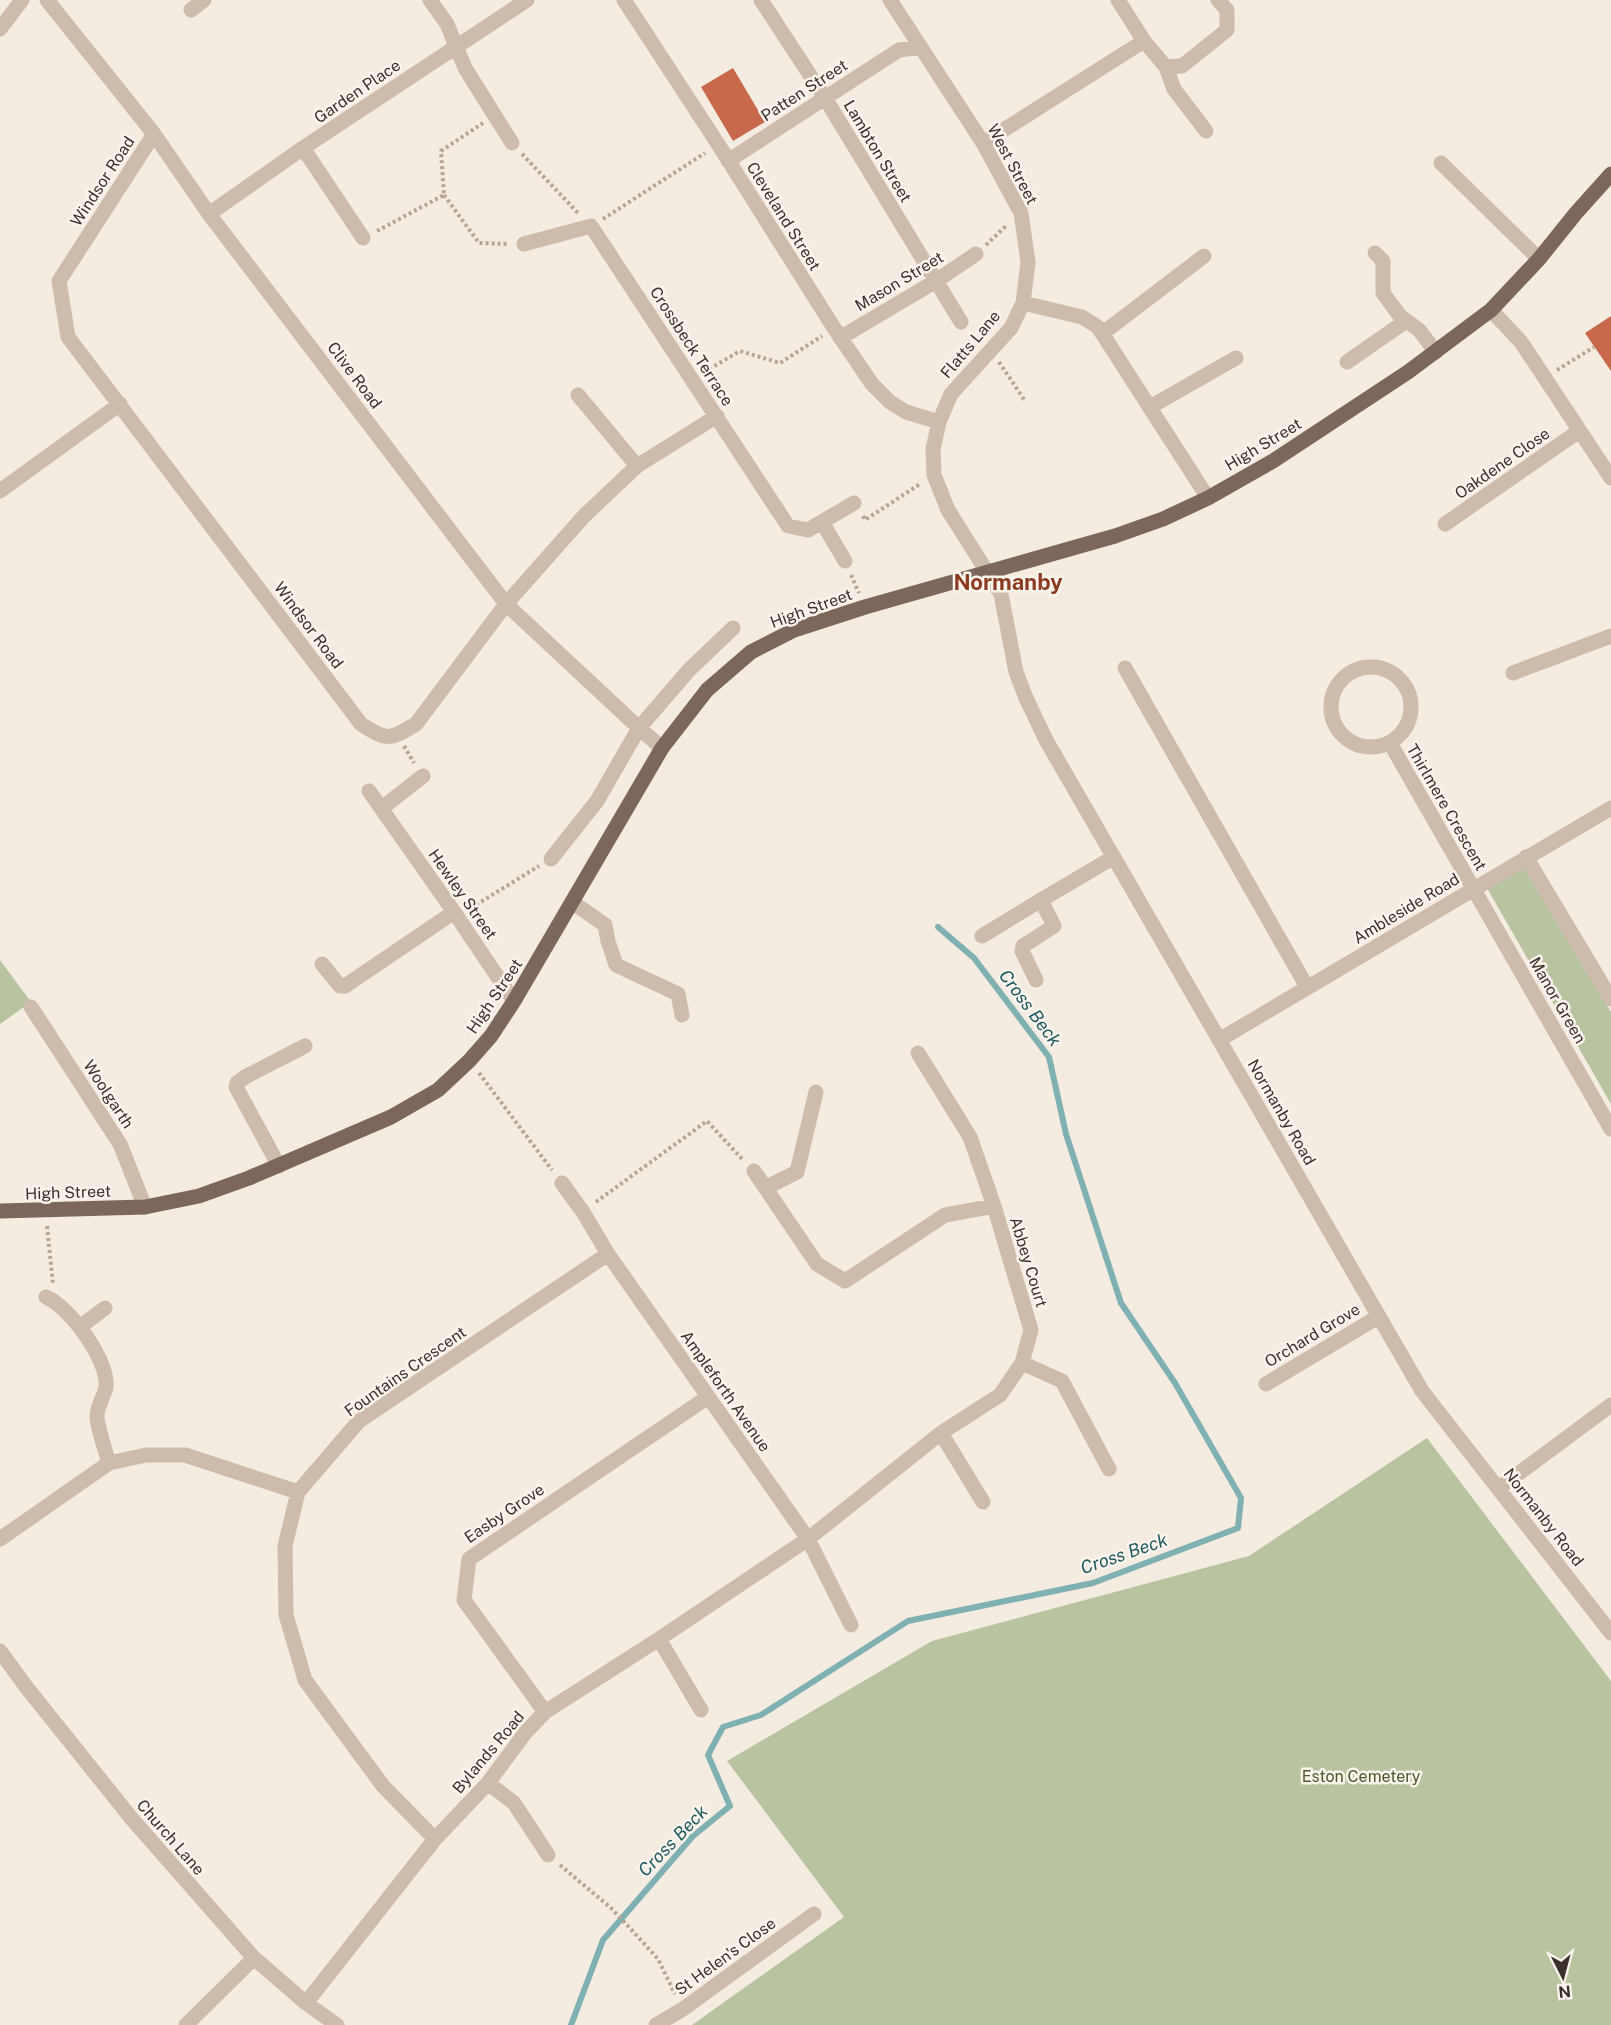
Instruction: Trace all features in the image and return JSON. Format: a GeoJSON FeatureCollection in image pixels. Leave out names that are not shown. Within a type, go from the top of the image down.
{"type":"FeatureCollection","features":[{"type":"Feature","properties":{"kind":"main road","name":"High Street"},"geometry":{"type":"LineString","coordinates":[[0,1211],[144,1207],[199,1196],[279,1166],[391,1117],[438,1090],[469,1061],[491,1036],[514,1001],[662,748],[707,690],[751,652],[794,630],[865,607],[1115,536],[1163,519],[1208,498],[1274,461],[1408,372],[1491,310],[1539,259],[1611,174]]}},
{"type":"Feature","properties":{"kind":"street"},"geometry":{"type":"LineString","coordinates":[[0,29],[22,0]]}},
{"type":"Feature","properties":{"kind":"street","name":"Clive Road"},"geometry":{"type":"LineString","coordinates":[[47,0],[153,134],[210,214],[506,604],[662,748]]}},
{"type":"Feature","properties":{"kind":"street"},"geometry":{"type":"LineString","coordinates":[[191,10],[204,0]]}},
{"type":"Feature","properties":{"kind":"street"},"geometry":{"type":"LineString","coordinates":[[430,0],[447,24],[465,68],[512,143]]}},
{"type":"Feature","properties":{"kind":"street","name":"Garden Place"},"geometry":{"type":"LineString","coordinates":[[210,214],[303,148],[527,0]]}},
{"type":"Feature","properties":{"kind":"street","name":"Cleveland Street"},"geometry":{"type":"LineString","coordinates":[[624,0],[872,384],[890,402],[906,411],[939,422]]}},
{"type":"Feature","properties":{"kind":"street","name":"Lambton Street"},"geometry":{"type":"LineString","coordinates":[[761,0],[825,98],[961,322]]}},
{"type":"Feature","properties":{"kind":"street","name":"West Street"},"geometry":{"type":"LineString","coordinates":[[890,0],[983,143],[1021,213],[1028,262],[1023,303]]}},
{"type":"Feature","properties":{"kind":"street"},"geometry":{"type":"LineString","coordinates":[[1118,0],[1144,41],[1166,67],[1173,89],[1206,131]]}},
{"type":"Feature","properties":{"kind":"street"},"geometry":{"type":"LineString","coordinates":[[1166,67],[1182,66],[1227,30],[1227,10],[1218,0]]}},
{"type":"Feature","properties":{"kind":"street"},"geometry":{"type":"LineString","coordinates":[[983,143],[1144,41]]}},
{"type":"Feature","properties":{"kind":"street","name":"Patten Street"},"geometry":{"type":"LineString","coordinates":[[728,161],[899,50],[920,47]]}},
{"type":"Feature","properties":{"kind":"street","name":"Windsor Road"},"geometry":{"type":"LineString","coordinates":[[153,134],[59,281],[68,337],[361,724],[380,736],[398,736]]}},
{"type":"Feature","properties":{"kind":"street"},"geometry":{"type":"LineString","coordinates":[[303,148],[363,238]]}},
{"type":"Feature","properties":{"kind":"street"},"geometry":{"type":"LineString","coordinates":[[1441,163],[1539,259]]}},
{"type":"Feature","properties":{"kind":"street"},"geometry":{"type":"LineString","coordinates":[[524,244],[591,226]]}},
{"type":"Feature","properties":{"kind":"street","name":"Crossbeck Terrace"},"geometry":{"type":"LineString","coordinates":[[591,226],[693,378],[788,526],[808,530],[822,522]]}},
{"type":"Feature","properties":{"kind":"street"},"geometry":{"type":"LineString","coordinates":[[1375,253],[1383,261],[1383,293],[1400,316],[1419,330],[1436,352]]}},
{"type":"Feature","properties":{"kind":"street","name":"Mason Street"},"geometry":{"type":"LineString","coordinates":[[837,333],[936,281],[976,254]]}},
{"type":"Feature","properties":{"kind":"street"},"geometry":{"type":"LineString","coordinates":[[1102,333],[1204,256]]}},
{"type":"Feature","properties":{"kind":"street"},"geometry":{"type":"LineString","coordinates":[[1023,303],[1082,317],[1098,327],[1208,498]]}},
{"type":"Feature","properties":{"kind":"street","name":"Flatts Lane"},"geometry":{"type":"LineString","coordinates":[[988,573],[948,510],[934,475],[933,449],[939,422],[951,394],[1011,328],[1023,303]]}},
{"type":"Feature","properties":{"kind":"street"},"geometry":{"type":"LineString","coordinates":[[1491,310],[1521,342],[1611,478]]}},
{"type":"Feature","properties":{"kind":"street"},"geometry":{"type":"LineString","coordinates":[[1347,362],[1406,321]]}},
{"type":"Feature","properties":{"kind":"street"},"geometry":{"type":"LineString","coordinates":[[1150,407],[1236,358]]}},
{"type":"Feature","properties":{"kind":"street"},"geometry":{"type":"LineString","coordinates":[[578,395],[637,466]]}},
{"type":"Feature","properties":{"kind":"street"},"geometry":{"type":"LineString","coordinates":[[0,491],[120,404]]}},
{"type":"Feature","properties":{"kind":"street"},"geometry":{"type":"LineString","coordinates":[[398,736],[416,724],[506,604],[584,516],[637,466],[717,416]]}},
{"type":"Feature","properties":{"kind":"street","name":"Oakdene Close"},"geometry":{"type":"LineString","coordinates":[[1445,524],[1579,431]]}},
{"type":"Feature","properties":{"kind":"street"},"geometry":{"type":"LineString","coordinates":[[845,561],[822,522],[854,503]]}},
{"type":"Feature","properties":{"kind":"street","name":"Normanby Road"},"geometry":{"type":"LineString","coordinates":[[988,573],[1001,594],[1016,672],[1046,740],[1422,1392],[1611,1633]]}},
{"type":"Feature","properties":{"kind":"street"},"geometry":{"type":"LineString","coordinates":[[551,859],[597,801],[639,728],[689,670],[733,628]]}},
{"type":"Feature","properties":{"kind":"street"},"geometry":{"type":"LineString","coordinates":[[1513,673],[1611,636]]}},
{"type":"Feature","properties":{"kind":"street"},"geometry":{"type":"LineString","coordinates":[[1375,666],[1388,670],[1400,678],[1408,689],[1412,709],[1409,723],[1390,743],[1373,747],[1359,745],[1346,739],[1337,728],[1331,708],[1333,694],[1339,682],[1350,672],[1375,666]]}},
{"type":"Feature","properties":{"kind":"street"},"geometry":{"type":"LineString","coordinates":[[1125,668],[1307,987]]}},
{"type":"Feature","properties":{"kind":"street","name":"Thirlmere Crescent"},"geometry":{"type":"LineString","coordinates":[[1390,743],[1473,888]]}},
{"type":"Feature","properties":{"kind":"street"},"geometry":{"type":"LineString","coordinates":[[382,808],[423,776]]}},
{"type":"Feature","properties":{"kind":"street","name":"Hewley Street"},"geometry":{"type":"LineString","coordinates":[[369,791],[514,1001]]}},
{"type":"Feature","properties":{"kind":"street","name":"Ambleside Road"},"geometry":{"type":"LineString","coordinates":[[1219,1040],[1611,808]]}},
{"type":"Feature","properties":{"kind":"street"},"geometry":{"type":"LineString","coordinates":[[982,936],[1114,857]]}},
{"type":"Feature","properties":{"kind":"street"},"geometry":{"type":"LineString","coordinates":[[1526,857],[1611,999]]}},
{"type":"Feature","properties":{"kind":"street","name":"Manor Green"},"geometry":{"type":"LineString","coordinates":[[1473,888],[1611,1129]]}},
{"type":"Feature","properties":{"kind":"street"},"geometry":{"type":"LineString","coordinates":[[1036,980],[1022,951],[1023,946],[1054,926],[1041,900]]}},
{"type":"Feature","properties":{"kind":"street"},"geometry":{"type":"LineString","coordinates":[[572,902],[605,925],[616,965],[678,994],[682,1015]]}},
{"type":"Feature","properties":{"kind":"street"},"geometry":{"type":"LineString","coordinates":[[322,964],[340,986],[345,986],[456,914]]}},
{"type":"Feature","properties":{"kind":"street","name":"Woolgarth"},"geometry":{"type":"LineString","coordinates":[[31,1007],[120,1144],[144,1207]]}},
{"type":"Feature","properties":{"kind":"street"},"geometry":{"type":"LineString","coordinates":[[279,1166],[236,1087],[237,1083],[245,1077],[305,1046]]}},
{"type":"Feature","properties":{"kind":"street"},"geometry":{"type":"LineString","coordinates":[[918,1053],[970,1137],[994,1206]]}},
{"type":"Feature","properties":{"kind":"street"},"geometry":{"type":"LineString","coordinates":[[765,1188],[796,1172],[816,1092]]}},
{"type":"Feature","properties":{"kind":"street","name":"Abbey Court"},"geometry":{"type":"LineString","coordinates":[[754,1171],[817,1264],[844,1281],[945,1215],[994,1206],[1031,1330],[1022,1363],[1000,1395],[941,1433],[808,1539]]}},
{"type":"Feature","properties":{"kind":"street","name":"Ampleforth Avenue"},"geometry":{"type":"LineString","coordinates":[[562,1183],[583,1212],[608,1254],[808,1539],[851,1625]]}},
{"type":"Feature","properties":{"kind":"street","name":"Fountains Crescent"},"geometry":{"type":"LineString","coordinates":[[435,1839],[383,1786],[305,1680],[286,1615],[285,1546],[298,1492],[358,1421],[608,1254]]}},
{"type":"Feature","properties":{"kind":"street"},"geometry":{"type":"LineString","coordinates":[[51,1299],[80,1327],[104,1367],[106,1386],[97,1416],[109,1463]]}},
{"type":"Feature","properties":{"kind":"street"},"geometry":{"type":"LineString","coordinates":[[80,1327],[105,1308]]}},
{"type":"Feature","properties":{"kind":"street","name":"Orchard Grove"},"geometry":{"type":"LineString","coordinates":[[1266,1384],[1378,1317]]}},
{"type":"Feature","properties":{"kind":"street"},"geometry":{"type":"LineString","coordinates":[[1022,1363],[1062,1381],[1109,1469]]}},
{"type":"Feature","properties":{"kind":"street","name":"Easby Grove"},"geometry":{"type":"LineString","coordinates":[[545,1712],[464,1600],[469,1559],[708,1397]]}},
{"type":"Feature","properties":{"kind":"street"},"geometry":{"type":"LineString","coordinates":[[1499,1488],[1611,1406]]}},
{"type":"Feature","properties":{"kind":"street"},"geometry":{"type":"LineString","coordinates":[[941,1433],[983,1502]]}},
{"type":"Feature","properties":{"kind":"street"},"geometry":{"type":"LineString","coordinates":[[0,1539],[109,1463],[146,1455],[185,1455],[298,1492]]}},
{"type":"Feature","properties":{"kind":"street","name":"Bylands Road"},"geometry":{"type":"LineString","coordinates":[[306,2003],[435,1839],[488,1783],[525,1732],[545,1712],[808,1539]]}},
{"type":"Feature","properties":{"kind":"street"},"geometry":{"type":"LineString","coordinates":[[659,1639],[701,1710]]}},
{"type":"Feature","properties":{"kind":"street","name":"Church Lane"},"geometry":{"type":"LineString","coordinates":[[0,1651],[132,1819],[254,1959],[306,2003],[337,2025]]}},
{"type":"Feature","properties":{"kind":"street"},"geometry":{"type":"LineString","coordinates":[[488,1783],[514,1803],[548,1855]]}},
{"type":"Feature","properties":{"kind":"street","name":"St Helen's Close"},"geometry":{"type":"LineString","coordinates":[[656,2025],[682,2009],[814,1914]]}},
{"type":"Feature","properties":{"kind":"street"},"geometry":{"type":"LineString","coordinates":[[186,2025],[254,1959]]}},
{"type":"Feature","properties":{"kind":"path"},"geometry":{"type":"LineString","coordinates":[[493,115],[441,152],[444,195],[479,243],[524,244]]}},
{"type":"Feature","properties":{"kind":"path"},"geometry":{"type":"LineString","coordinates":[[512,143],[591,226],[718,144]]}},
{"type":"Feature","properties":{"kind":"path"},"geometry":{"type":"LineString","coordinates":[[363,238],[444,195]]}},
{"type":"Feature","properties":{"kind":"path"},"geometry":{"type":"LineString","coordinates":[[976,254],[1021,213]]}},
{"type":"Feature","properties":{"kind":"path"},"geometry":{"type":"LineString","coordinates":[[693,378],[740,351],[780,363],[837,333]]}},
{"type":"Feature","properties":{"kind":"path"},"geometry":{"type":"LineString","coordinates":[[1545,378],[1594,347]]}},
{"type":"Feature","properties":{"kind":"path"},"geometry":{"type":"LineString","coordinates":[[854,503],[866,520],[934,475]]}},
{"type":"Feature","properties":{"kind":"path"},"geometry":{"type":"LineString","coordinates":[[845,561],[865,607]]}},
{"type":"Feature","properties":{"kind":"path"},"geometry":{"type":"LineString","coordinates":[[398,736],[423,776]]}},
{"type":"Feature","properties":{"kind":"path"},"geometry":{"type":"LineString","coordinates":[[456,914],[551,859]]}},
{"type":"Feature","properties":{"kind":"path"},"geometry":{"type":"LineString","coordinates":[[469,1061],[562,1183]]}},
{"type":"Feature","properties":{"kind":"path"},"geometry":{"type":"LineString","coordinates":[[583,1212],[707,1121],[754,1171]]}},
{"type":"Feature","properties":{"kind":"path"},"geometry":{"type":"LineString","coordinates":[[45,1210],[51,1299]]}},
{"type":"Feature","properties":{"kind":"path"},"geometry":{"type":"LineString","coordinates":[[548,1855],[610,1908],[658,1959],[682,2009]]}},
{"type":"Feature","properties":{"kind":"green space"},"geometry":{"type":"Polygon","coordinates":[[[1522,863],[1611,1012],[1611,1104],[1487,888],[1522,863]]]}},
{"type":"Feature","properties":{"kind":"green space"},"geometry":{"type":"Polygon","coordinates":[[[0,960],[31,1002],[0,1024],[0,960]]]}},
{"type":"Feature","properties":{"kind":"green space","name":"Eston Cemetery"},"geometry":{"type":"Polygon","coordinates":[[[1427,1438],[1611,1681],[1611,2025],[692,2025],[844,1917],[727,1761],[932,1641],[1249,1556],[1427,1438]]]}},
{"type":"Feature","properties":{"kind":"building"},"geometry":{"type":"Polygon","coordinates":[[[733,68],[765,122],[733,141],[701,87],[733,68]]]}},
{"type":"Feature","properties":{"kind":"building"},"geometry":{"type":"Polygon","coordinates":[[[1611,316],[1611,371],[1585,333],[1611,316]]]}},
{"type":"Feature","properties":{"kind":"waterway","name":"Cross Beck"},"geometry":{"type":"LineString","coordinates":[[571,2025],[603,1940],[693,1836],[730,1806],[708,1755],[723,1727],[761,1715],[908,1621],[1093,1583],[1238,1528],[1241,1498],[1175,1383],[1121,1303],[1066,1134],[1049,1057],[974,958],[938,927]]}},
{"type":"Feature","properties":{"kind":"district","name":"Normanby"},"geometry":{"type":"Point","coordinates":[1008,582]}}]}
